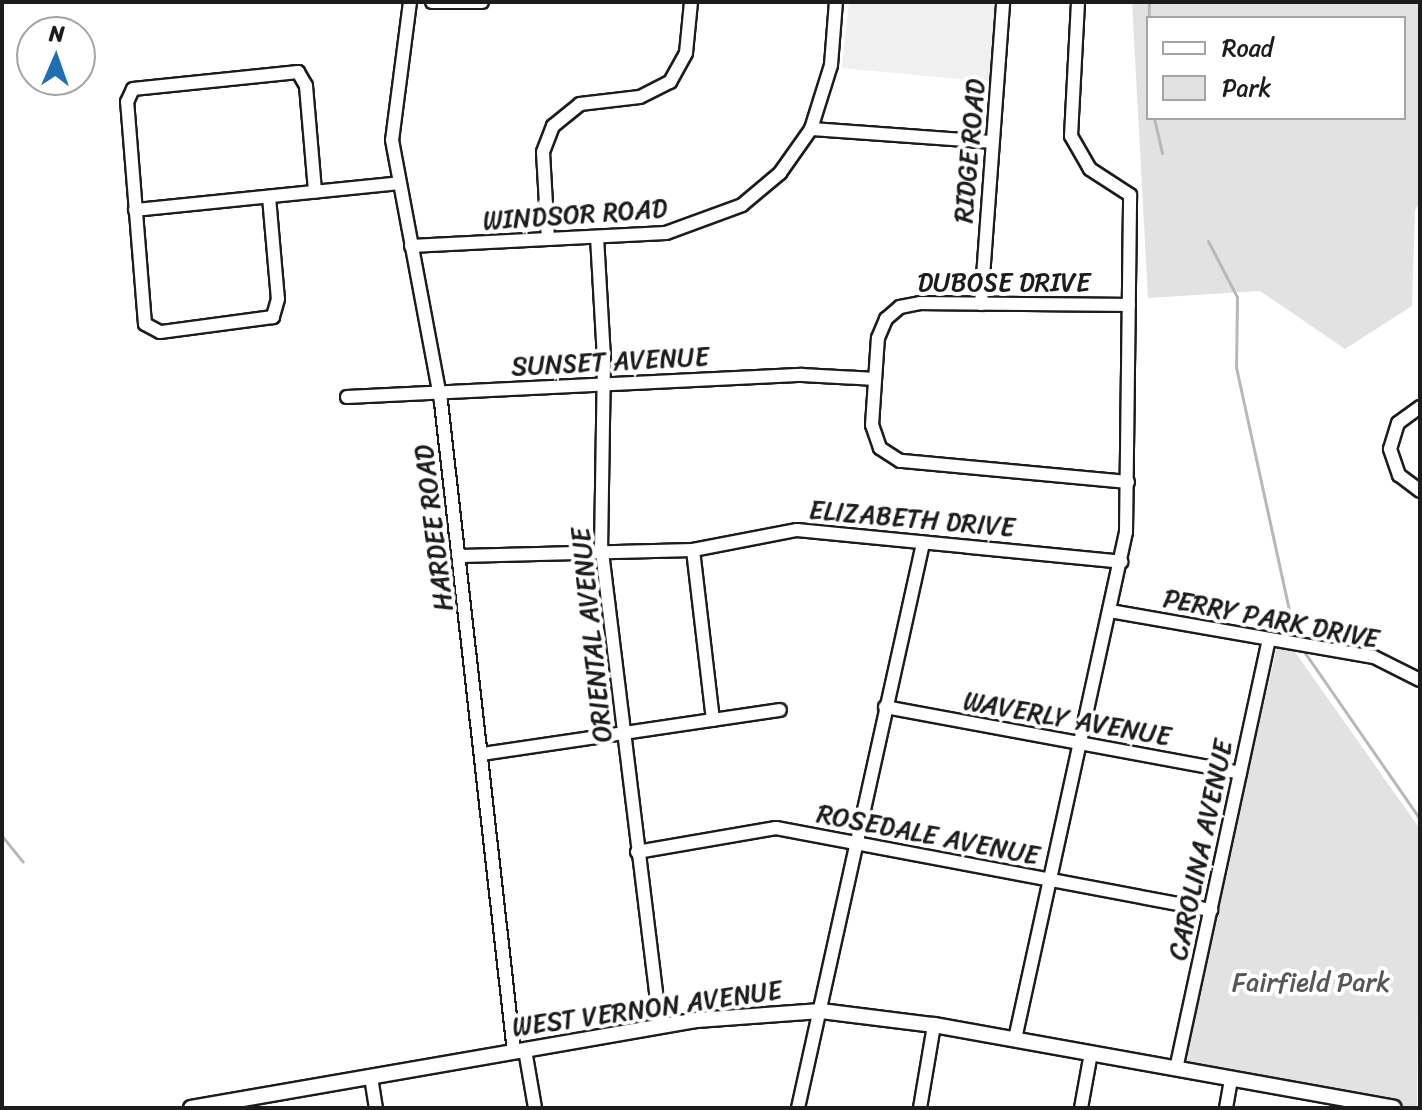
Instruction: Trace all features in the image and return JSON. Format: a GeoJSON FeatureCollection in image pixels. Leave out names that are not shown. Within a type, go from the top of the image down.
{"type":"FeatureCollection","features":[{"type":"Feature","properties":{"kind":"main road","name":"WEST VERNON AVENUE"},"geometry":{"type":"LineString","coordinates":[[191,1108],[660,1026],[735,1015],[821,1011],[934,1025],[1394,1108]]}},
{"type":"Feature","properties":{"kind":"street","name":"HARDEE ROAD"},"geometry":{"type":"LineString","coordinates":[[410,2],[391,122],[399,183],[440,392],[520,1051],[535,1108]]}},
{"type":"Feature","properties":{"kind":"street"},"geometry":{"type":"LineString","coordinates":[[432,2],[482,2]]}},
{"type":"Feature","properties":{"kind":"street"},"geometry":{"type":"LineString","coordinates":[[548,239],[543,152],[553,126],[580,104],[640,97],[670,82],[686,53],[691,2]]}},
{"type":"Feature","properties":{"kind":"street","name":"WINDSOR ROAD"},"geometry":{"type":"LineString","coordinates":[[411,246],[666,233],[717,218],[780,173],[811,129],[831,65],[836,2]]}},
{"type":"Feature","properties":{"kind":"street","name":"RIDGE ROAD"},"geometry":{"type":"LineString","coordinates":[[981,304],[1003,2]]}},
{"type":"Feature","properties":{"kind":"street"},"geometry":{"type":"LineString","coordinates":[[1015,1039],[1121,562],[1128,482],[1130,195],[1090,169],[1071,136],[1078,2]]}},
{"type":"Feature","properties":{"kind":"street"},"geometry":{"type":"LineString","coordinates":[[269,197],[278,299],[273,317],[160,332],[143,319],[127,102],[139,86],[298,72],[306,86],[315,192]]}},
{"type":"Feature","properties":{"kind":"street"},"geometry":{"type":"LineString","coordinates":[[811,129],[992,142]]}},
{"type":"Feature","properties":{"kind":"street"},"geometry":{"type":"LineString","coordinates":[[135,210],[399,183]]}},
{"type":"Feature","properties":{"kind":"street","name":"ORIENTAL AVENUE"},"geometry":{"type":"LineString","coordinates":[[597,237],[604,384],[602,554],[660,1026]]}},
{"type":"Feature","properties":{"kind":"street","name":"DUBOSE DRIVE"},"geometry":{"type":"LineString","coordinates":[[1128,482],[900,461],[880,448],[873,433],[878,338],[892,312],[909,304],[1129,305]]}},
{"type":"Feature","properties":{"kind":"street","name":"SUNSET AVENUE"},"geometry":{"type":"LineString","coordinates":[[347,397],[802,375],[875,379]]}},
{"type":"Feature","properties":{"kind":"street"},"geometry":{"type":"LineString","coordinates":[[1420,407],[1398,423],[1390,449],[1399,475],[1420,491]]}},
{"type":"Feature","properties":{"kind":"street","name":"ELIZABETH DRIVE"},"geometry":{"type":"LineString","coordinates":[[461,556],[693,550],[797,530],[1121,562]]}},
{"type":"Feature","properties":{"kind":"street"},"geometry":{"type":"LineString","coordinates":[[798,1108],[923,543]]}},
{"type":"Feature","properties":{"kind":"street"},"geometry":{"type":"LineString","coordinates":[[693,550],[713,720]]}},
{"type":"Feature","properties":{"kind":"street","name":"PERRY PARK DRIVE"},"geometry":{"type":"LineString","coordinates":[[1110,611],[1374,657],[1420,680]]}},
{"type":"Feature","properties":{"kind":"street","name":"CAROLINA AVENUE"},"geometry":{"type":"LineString","coordinates":[[1176,1069],[1269,640]]}},
{"type":"Feature","properties":{"kind":"street","name":"WAVERLY AVENUE"},"geometry":{"type":"LineString","coordinates":[[885,707],[1240,773]]}},
{"type":"Feature","properties":{"kind":"street"},"geometry":{"type":"LineString","coordinates":[[482,754],[780,710]]}},
{"type":"Feature","properties":{"kind":"street","name":"ROSEDALE AVENUE"},"geometry":{"type":"LineString","coordinates":[[637,852],[776,828],[1211,910]]}},
{"type":"Feature","properties":{"kind":"street"},"geometry":{"type":"LineString","coordinates":[[920,1108],[934,1025]]}},
{"type":"Feature","properties":{"kind":"street"},"geometry":{"type":"LineString","coordinates":[[1081,1108],[1091,1053]]}},
{"type":"Feature","properties":{"kind":"street"},"geometry":{"type":"LineString","coordinates":[[371,1077],[376,1108]]}},
{"type":"Feature","properties":{"kind":"street"},"geometry":{"type":"LineString","coordinates":[[1226,1108],[1231,1079]]}},
{"type":"Feature","properties":{"kind":"shaded area"},"geometry":{"type":"Polygon","coordinates":[[[849,2],[995,2],[989,82],[842,68],[849,2]]]}},
{"type":"Feature","properties":{"kind":"green space"},"geometry":{"type":"Polygon","coordinates":[[[1132,2],[1420,2],[1420,202],[1415,210],[1412,306],[1345,349],[1260,291],[1148,298],[1132,2]]]}},
{"type":"Feature","properties":{"kind":"green space","name":"Fairfield Park"},"geometry":{"type":"Polygon","coordinates":[[[1277,647],[1295,652],[1420,829],[1417,1108],[1382,1108],[1179,1069],[1277,647]]]}},
{"type":"Feature","properties":{"kind":"waterway"},"geometry":{"type":"LineString","coordinates":[[1149,2],[1149,16]]}},
{"type":"Feature","properties":{"kind":"waterway"},"geometry":{"type":"LineString","coordinates":[[1154,120],[1162,153]]}},
{"type":"Feature","properties":{"kind":"waterway"},"geometry":{"type":"LineString","coordinates":[[1208,241],[1237,297],[1236,367],[1294,632]]}},
{"type":"Feature","properties":{"kind":"waterway"},"geometry":{"type":"LineString","coordinates":[[1305,653],[1420,819]]}},
{"type":"Feature","properties":{"kind":"waterway"},"geometry":{"type":"LineString","coordinates":[[2,836],[23,862]]}}]}
